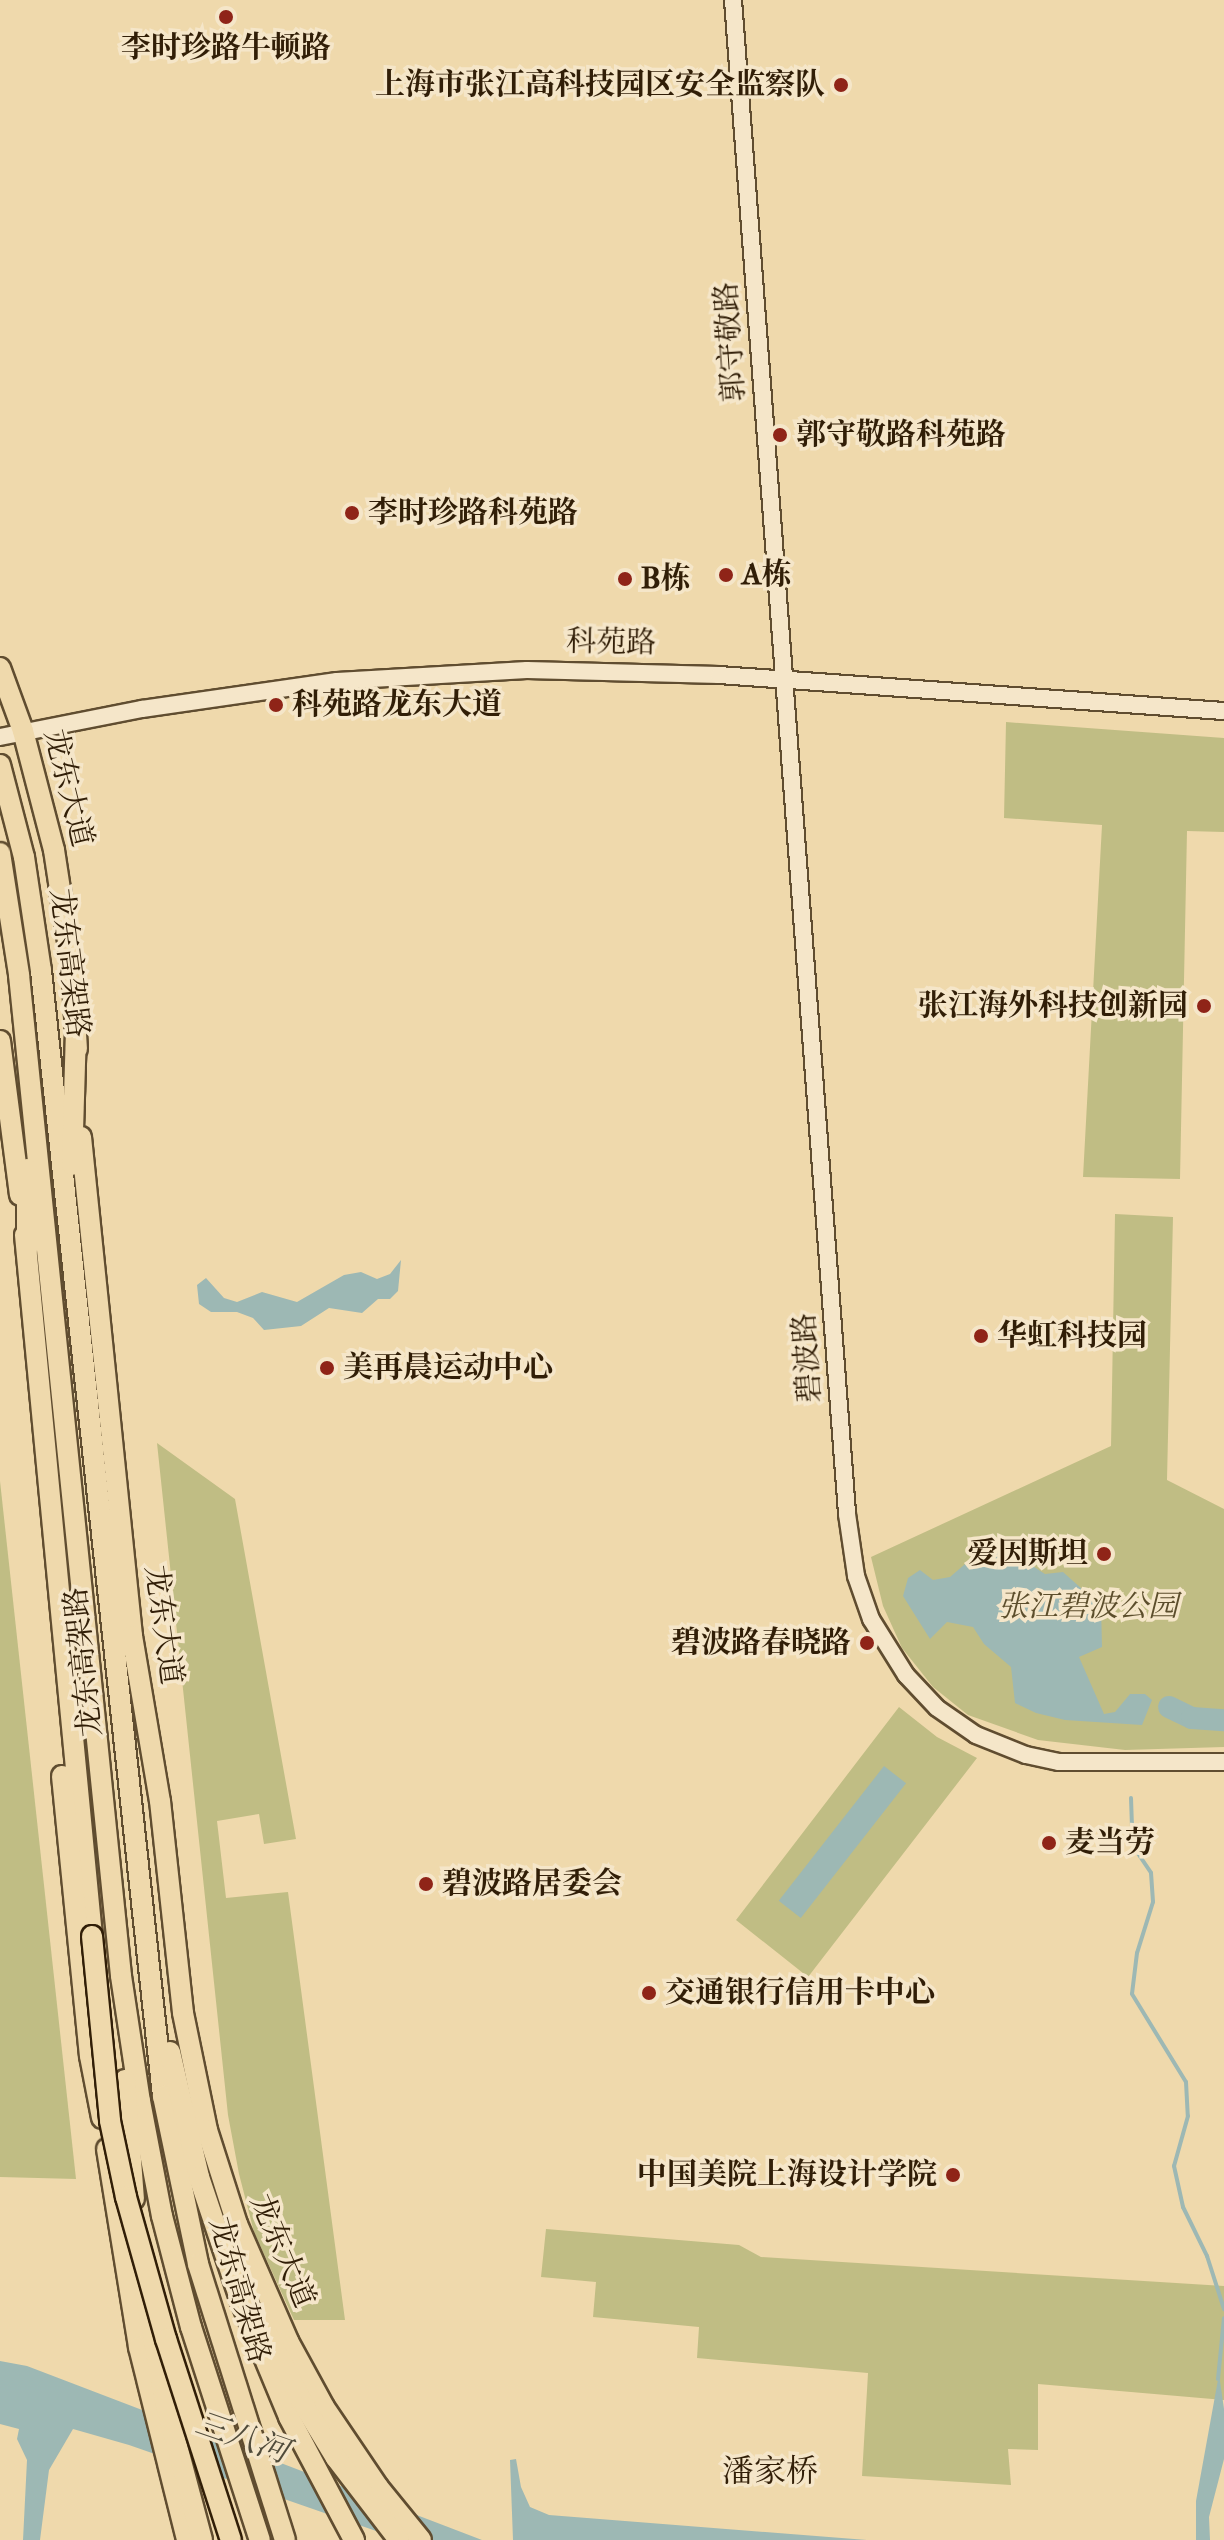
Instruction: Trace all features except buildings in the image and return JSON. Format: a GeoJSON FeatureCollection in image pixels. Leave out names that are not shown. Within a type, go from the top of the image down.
{"type":"FeatureCollection","features":[{"type":"Feature","properties":{"kind":"main road","name":"龙东大道"},"geometry":{"type":"LineString","coordinates":[[0,668],[23,731],[62,892],[76,1032],[91,1264],[132,1636],[160,1801],[183,2013],[193,2073],[220,2178],[288,2341],[306,2410],[378,2487],[421,2540]]}},
{"type":"Feature","properties":{"kind":"main road","name":"龙东高架路"},"geometry":{"type":"LineString","coordinates":[[0,765],[29,884],[46,1015],[136,1858],[173,2155],[198,2264],[285,2538]]}},
{"type":"Feature","properties":{"kind":"main road","name":"龙东高架路"},"geometry":{"type":"LineString","coordinates":[[0,853],[26,1045],[121,1976],[156,2188],[209,2387],[258,2534]]}},
{"type":"Feature","properties":{"kind":"main road"},"geometry":{"type":"LineString","coordinates":[[69,1245],[76,1032]]}},
{"type":"Feature","properties":{"kind":"main road"},"geometry":{"type":"LineString","coordinates":[[0,1041],[27,1250],[57,1550],[63,1656],[107,2095],[123,2185],[162,2326],[231,2540]]}},
{"type":"Feature","properties":{"kind":"main road"},"geometry":{"type":"LineString","coordinates":[[26,1045],[27,1250]]}},
{"type":"Feature","properties":{"kind":"main road"},"geometry":{"type":"LineString","coordinates":[[63,1656],[61,1756],[65,1821],[90,2056],[142,2359],[187,2540]]}},
{"type":"Feature","properties":{"kind":"main road"},"geometry":{"type":"LineString","coordinates":[[136,1858],[175,2077],[215,2228],[306,2410],[336,2458],[399,2540]]}},
{"type":"Feature","properties":{"kind":"main road"},"geometry":{"type":"LineString","coordinates":[[121,1976],[134,2204],[156,2359],[202,2540]]}},
{"type":"Feature","properties":{"kind":"main road"},"geometry":{"type":"LineString","coordinates":[[306,2410],[354,2540]]}},
{"type":"Feature","properties":{"kind":"street","name":"郭守敬路"},"geometry":{"type":"LineString","coordinates":[[733,0],[784,679]]}},
{"type":"Feature","properties":{"kind":"street","name":"科苑路"},"geometry":{"type":"LineString","coordinates":[[0,737],[142,709],[405,675],[527,670],[654,671],[1224,711]]}},
{"type":"Feature","properties":{"kind":"street","name":"碧波路"},"geometry":{"type":"LineString","coordinates":[[784,679],[847,1514],[856,1576],[871,1619],[892,1657],[920,1692],[955,1722],[1000,1746],[1059,1762],[1224,1762]]}},
{"type":"Feature","properties":{"kind":"green space"},"geometry":{"type":"Polygon","coordinates":[[[1006,722],[1224,738],[1224,832],[1187,831],[1180,1179],[1083,1177],[1102,825],[1004,818],[1006,722]]]}},
{"type":"Feature","properties":{"kind":"green space","name":"张江碧波公园"},"geometry":{"type":"Polygon","coordinates":[[[1115,1214],[1173,1217],[1167,1480],[1224,1509],[1224,1747],[1125,1750],[1038,1740],[968,1715],[933,1687],[902,1648],[883,1606],[871,1557],[1111,1446],[1115,1214]]]}},
{"type":"Feature","properties":{"kind":"green space"},"geometry":{"type":"Polygon","coordinates":[[[157,1443],[235,1499],[296,1839],[264,1844],[259,1814],[217,1821],[226,1898],[288,1892],[345,2320],[294,2320],[254,2232],[239,2174],[228,2115],[157,1443]]]}},
{"type":"Feature","properties":{"kind":"green space"},"geometry":{"type":"Polygon","coordinates":[[[0,1481],[76,2179],[0,2177],[0,1481]]]}},
{"type":"Feature","properties":{"kind":"green space"},"geometry":{"type":"Polygon","coordinates":[[[899,1707],[937,1737],[977,1758],[808,1977],[736,1920],[899,1707]]]}},
{"type":"Feature","properties":{"kind":"green space"},"geometry":{"type":"Polygon","coordinates":[[[546,2229],[739,2245],[761,2257],[1224,2286],[1224,2400],[1038,2384],[1038,2450],[1008,2449],[1011,2485],[862,2476],[868,2373],[697,2358],[699,2327],[593,2317],[596,2282],[541,2277],[546,2229]]]}},
{"type":"Feature","properties":{"kind":"water"},"geometry":{"type":"Polygon","coordinates":[[[401,1260],[398,1291],[390,1299],[378,1299],[362,1313],[329,1308],[301,1326],[264,1330],[253,1318],[237,1312],[211,1312],[199,1304],[197,1285],[206,1278],[224,1298],[237,1302],[262,1292],[297,1302],[344,1275],[361,1272],[377,1279],[390,1274],[401,1260]]]}},
{"type":"Feature","properties":{"kind":"water"},"geometry":{"type":"Polygon","coordinates":[[[1006,1549],[1045,1574],[1063,1572],[1101,1606],[1102,1647],[1079,1657],[1104,1714],[1115,1712],[1130,1694],[1145,1694],[1152,1700],[1142,1725],[1065,1720],[1036,1713],[1015,1703],[1011,1667],[984,1644],[973,1627],[947,1622],[930,1639],[903,1596],[908,1578],[920,1570],[933,1580],[950,1577],[979,1552],[984,1559],[1006,1549]]]}},
{"type":"Feature","properties":{"kind":"water"},"geometry":{"type":"Polygon","coordinates":[[[884,1766],[906,1783],[801,1918],[779,1901],[884,1766]]]}},
{"type":"Feature","properties":{"kind":"water"},"geometry":{"type":"Polygon","coordinates":[[[0,2361],[27,2366],[482,2540],[402,2540],[129,2445],[73,2429],[49,2470],[40,2540],[23,2540],[27,2460],[17,2439],[19,2429],[0,2424],[0,2361]]]}},
{"type":"Feature","properties":{"kind":"water"},"geometry":{"type":"Polygon","coordinates":[[[1219,2374],[1224,2409],[1224,2459],[1209,2517],[1210,2540],[1196,2540],[1196,2501],[1219,2374]]]}},
{"type":"Feature","properties":{"kind":"water"},"geometry":{"type":"Polygon","coordinates":[[[516,2459],[521,2487],[530,2507],[549,2515],[867,2540],[513,2540],[510,2460],[516,2459]]]}},
{"type":"Feature","properties":{"kind":"waterway"},"geometry":{"type":"LineString","coordinates":[[1169,1707],[1192,1718],[1224,1720]]}},
{"type":"Feature","properties":{"kind":"waterway"},"geometry":{"type":"LineString","coordinates":[[1131,1798],[1132,1835],[1137,1852],[1151,1873],[1153,1902],[1137,1953],[1132,1994],[1186,2082],[1188,2116],[1174,2166],[1183,2207],[1207,2256],[1224,2309]]}},
{"type":"Feature","properties":{"kind":"waterway"},"geometry":{"type":"LineString","coordinates":[[1218,2379],[1224,2318]]}},
{"type":"Feature","properties":{"kind":"place","name":"李时珍路牛顿路"},"geometry":{"type":"Point","coordinates":[226,17]}},
{"type":"Feature","properties":{"kind":"place","name":"上海市张江高科技园区安全监察队"},"geometry":{"type":"Point","coordinates":[841,85]}},
{"type":"Feature","properties":{"kind":"place","name":"郭守敬路科苑路"},"geometry":{"type":"Point","coordinates":[780,435]}},
{"type":"Feature","properties":{"kind":"place","name":"李时珍路科苑路"},"geometry":{"type":"Point","coordinates":[352,513]}},
{"type":"Feature","properties":{"kind":"place","name":"A栋"},"geometry":{"type":"Point","coordinates":[726,575]}},
{"type":"Feature","properties":{"kind":"place","name":"B栋"},"geometry":{"type":"Point","coordinates":[625,579]}},
{"type":"Feature","properties":{"kind":"place","name":"科苑路龙东大道"},"geometry":{"type":"Point","coordinates":[276,705]}},
{"type":"Feature","properties":{"kind":"place","name":"张江海外科技创新园"},"geometry":{"type":"Point","coordinates":[1204,1006]}},
{"type":"Feature","properties":{"kind":"place","name":"华虹科技园"},"geometry":{"type":"Point","coordinates":[981,1336]}},
{"type":"Feature","properties":{"kind":"place","name":"美再晨运动中心"},"geometry":{"type":"Point","coordinates":[327,1368]}},
{"type":"Feature","properties":{"kind":"place","name":"爱因斯坦"},"geometry":{"type":"Point","coordinates":[1104,1554]}},
{"type":"Feature","properties":{"kind":"place","name":"碧波路春晓路"},"geometry":{"type":"Point","coordinates":[867,1643]}},
{"type":"Feature","properties":{"kind":"place","name":"麦当劳"},"geometry":{"type":"Point","coordinates":[1049,1843]}},
{"type":"Feature","properties":{"kind":"place","name":"碧波路居委会"},"geometry":{"type":"Point","coordinates":[426,1884]}},
{"type":"Feature","properties":{"kind":"place","name":"交通银行信用卡中心"},"geometry":{"type":"Point","coordinates":[649,1993]}},
{"type":"Feature","properties":{"kind":"place","name":"中国美院上海设计学院"},"geometry":{"type":"Point","coordinates":[953,2175]}},
{"type":"Feature","properties":{"kind":"district","name":"潘家桥"},"geometry":{"type":"Point","coordinates":[770,2472]}},
{"type":"Feature","properties":{"kind":"water label","name":"三八河"},"geometry":{"type":"Point","coordinates":[242,2438]}}]}
